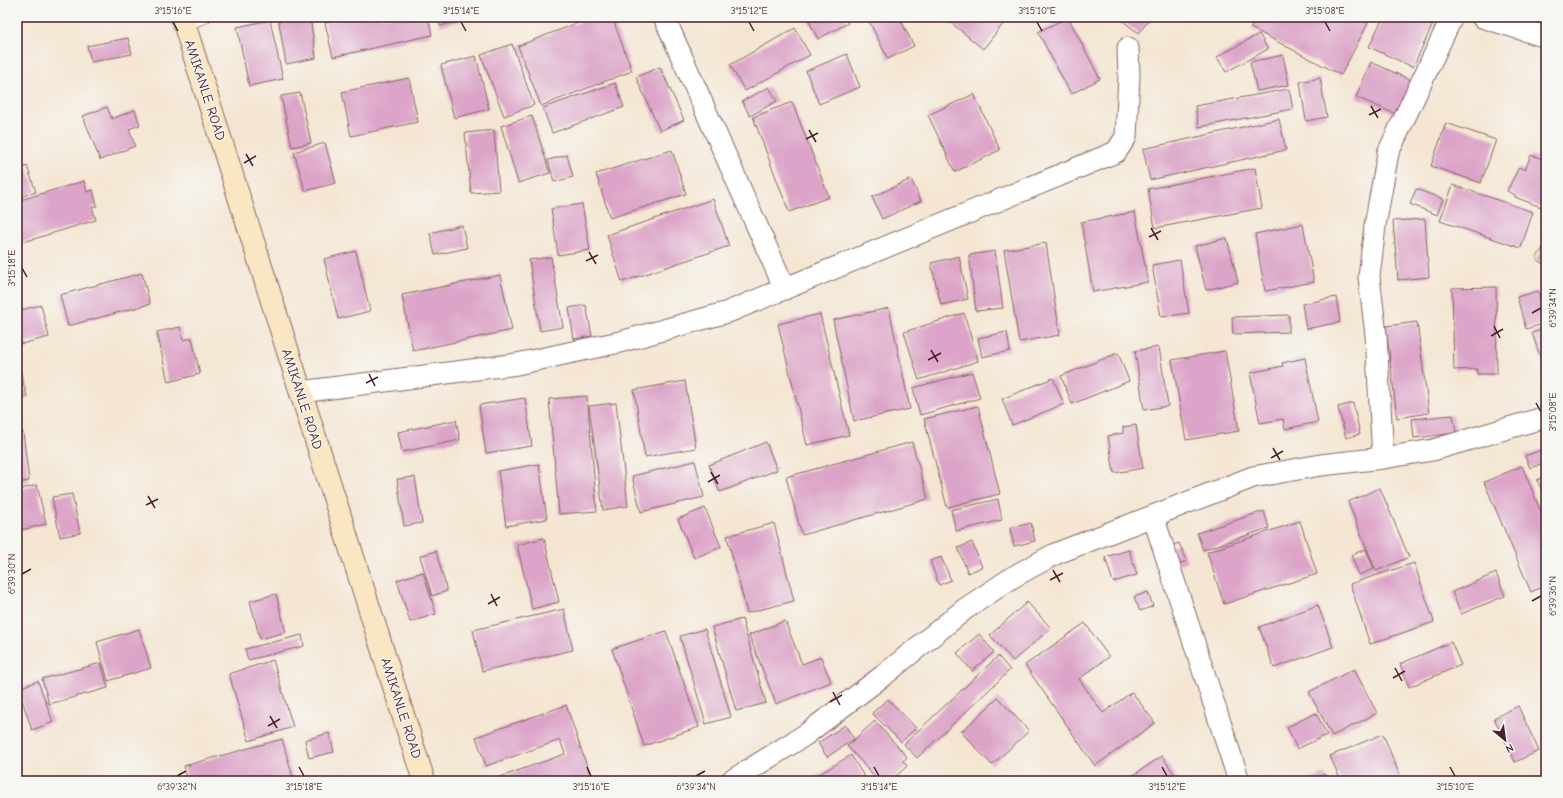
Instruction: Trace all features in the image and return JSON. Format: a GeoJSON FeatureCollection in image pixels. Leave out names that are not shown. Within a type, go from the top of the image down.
{"type":"FeatureCollection","features":[{"type":"Feature","properties":{"kind":"street"},"geometry":{"type":"LineString","coordinates":[[664,17],[785,289]]}},
{"type":"Feature","properties":{"kind":"street"},"geometry":{"type":"LineString","coordinates":[[1383,458],[1376,335],[1369,277],[1374,226],[1388,153],[1452,17]]}},
{"type":"Feature","properties":{"kind":"street"},"geometry":{"type":"LineString","coordinates":[[1482,17],[1546,37]]}},
{"type":"Feature","properties":{"kind":"street","name":"AMIKANLE ROAD"},"geometry":{"type":"LineString","coordinates":[[183,21],[424,781]]}},
{"type":"Feature","properties":{"kind":"street"},"geometry":{"type":"LineString","coordinates":[[300,392],[518,364],[620,342],[721,314],[1116,152],[1126,137],[1129,76],[1128,48]]}},
{"type":"Feature","properties":{"kind":"street"},"geometry":{"type":"LineString","coordinates":[[732,781],[805,735],[884,675],[965,609],[1013,577],[1055,554],[1253,477],[1321,465],[1383,458],[1433,450],[1546,417]]}},
{"type":"Feature","properties":{"kind":"street"},"geometry":{"type":"LineString","coordinates":[[1153,516],[1238,781]]}},
{"type":"Feature","properties":{"kind":"lane"},"geometry":{"type":"LineString","coordinates":[[183,21],[206,17]]}},
{"type":"Feature","properties":{"kind":"building"},"geometry":{"type":"Polygon","coordinates":[[[278,17],[310,17],[316,58],[286,64],[278,17]]]}},
{"type":"Feature","properties":{"kind":"building"},"geometry":{"type":"Polygon","coordinates":[[[350,17],[428,17],[432,35],[333,57],[325,23],[350,17]]]}},
{"type":"Feature","properties":{"kind":"building"},"geometry":{"type":"Polygon","coordinates":[[[437,17],[459,17],[460,21],[440,26],[437,17]]]}},
{"type":"Feature","properties":{"kind":"building"},"geometry":{"type":"Polygon","coordinates":[[[593,17],[612,17],[632,71],[541,106],[518,46],[593,17]]]}},
{"type":"Feature","properties":{"kind":"building"},"geometry":{"type":"Polygon","coordinates":[[[807,17],[844,17],[848,23],[818,39],[807,17]]]}},
{"type":"Feature","properties":{"kind":"building"},"geometry":{"type":"Polygon","coordinates":[[[867,17],[899,17],[914,46],[888,59],[867,17]]]}},
{"type":"Feature","properties":{"kind":"building"},"geometry":{"type":"Polygon","coordinates":[[[944,17],[1007,17],[1008,18],[983,49],[944,17]]]}},
{"type":"Feature","properties":{"kind":"building"},"geometry":{"type":"Polygon","coordinates":[[[1068,17],[1100,79],[1071,94],[1038,32],[1068,17]]]}},
{"type":"Feature","properties":{"kind":"building"},"geometry":{"type":"Polygon","coordinates":[[[1117,17],[1151,17],[1139,33],[1117,17]]]}},
{"type":"Feature","properties":{"kind":"building"},"geometry":{"type":"Polygon","coordinates":[[[1257,17],[1356,17],[1368,23],[1341,75],[1251,28],[1257,17]]]}},
{"type":"Feature","properties":{"kind":"building"},"geometry":{"type":"Polygon","coordinates":[[[1383,17],[1424,17],[1434,22],[1413,67],[1369,47],[1383,17]]]}},
{"type":"Feature","properties":{"kind":"building"},"geometry":{"type":"Polygon","coordinates":[[[270,20],[283,79],[249,86],[237,27],[270,20]]]}},
{"type":"Feature","properties":{"kind":"building"},"geometry":{"type":"Polygon","coordinates":[[[795,28],[810,55],[745,91],[730,65],[795,28]]]}},
{"type":"Feature","properties":{"kind":"building"},"geometry":{"type":"Polygon","coordinates":[[[1259,34],[1268,49],[1226,72],[1217,57],[1259,34]]]}},
{"type":"Feature","properties":{"kind":"building"},"geometry":{"type":"Polygon","coordinates":[[[128,38],[132,54],[91,62],[87,46],[128,38]]]}},
{"type":"Feature","properties":{"kind":"building"},"geometry":{"type":"Polygon","coordinates":[[[512,44],[534,105],[504,116],[481,55],[512,44]]]}},
{"type":"Feature","properties":{"kind":"building"},"geometry":{"type":"Polygon","coordinates":[[[847,54],[860,87],[819,104],[806,71],[847,54]]]}},
{"type":"Feature","properties":{"kind":"building"},"geometry":{"type":"Polygon","coordinates":[[[1283,55],[1289,85],[1257,91],[1250,62],[1283,55]]]}},
{"type":"Feature","properties":{"kind":"building"},"geometry":{"type":"Polygon","coordinates":[[[476,56],[489,109],[454,118],[441,65],[476,56]]]}},
{"type":"Feature","properties":{"kind":"building"},"geometry":{"type":"Polygon","coordinates":[[[1371,62],[1415,82],[1400,116],[1356,97],[1371,62]]]}},
{"type":"Feature","properties":{"kind":"building"},"geometry":{"type":"Polygon","coordinates":[[[660,67],[684,120],[660,131],[636,77],[660,67]]]}},
{"type":"Feature","properties":{"kind":"building"},"geometry":{"type":"Polygon","coordinates":[[[409,78],[418,122],[351,136],[342,92],[409,78]]]}},
{"type":"Feature","properties":{"kind":"building"},"geometry":{"type":"Polygon","coordinates":[[[1320,78],[1327,117],[1306,121],[1300,82],[1320,78]]]}},
{"type":"Feature","properties":{"kind":"building"},"geometry":{"type":"Polygon","coordinates":[[[615,83],[624,107],[552,133],[543,108],[615,83]]]}},
{"type":"Feature","properties":{"kind":"building"},"geometry":{"type":"Polygon","coordinates":[[[769,87],[777,101],[750,116],[742,101],[769,87]]]}},
{"type":"Feature","properties":{"kind":"building"},"geometry":{"type":"Polygon","coordinates":[[[1289,89],[1293,109],[1199,127],[1195,106],[1289,89]]]}},
{"type":"Feature","properties":{"kind":"building"},"geometry":{"type":"Polygon","coordinates":[[[300,93],[311,143],[292,147],[281,96],[300,93]]]}},
{"type":"Feature","properties":{"kind":"building"},"geometry":{"type":"Polygon","coordinates":[[[974,94],[1000,150],[955,172],[928,115],[974,94]]]}},
{"type":"Feature","properties":{"kind":"building"},"geometry":{"type":"Polygon","coordinates":[[[792,102],[829,197],[789,212],[753,117],[792,102]]]}},
{"type":"Feature","properties":{"kind":"building"},"geometry":{"type":"Polygon","coordinates":[[[107,107],[112,119],[135,110],[140,125],[129,129],[135,146],[100,160],[83,116],[107,107]]]}},
{"type":"Feature","properties":{"kind":"building"},"geometry":{"type":"Polygon","coordinates":[[[532,116],[550,173],[518,183],[501,126],[532,116]]]}},
{"type":"Feature","properties":{"kind":"building"},"geometry":{"type":"Polygon","coordinates":[[[1279,119],[1286,150],[1150,180],[1143,149],[1279,119]]]}},
{"type":"Feature","properties":{"kind":"building"},"geometry":{"type":"Polygon","coordinates":[[[1446,123],[1496,140],[1481,183],[1431,166],[1446,123]]]}},
{"type":"Feature","properties":{"kind":"building"},"geometry":{"type":"Polygon","coordinates":[[[494,130],[499,191],[471,193],[465,133],[494,130]]]}},
{"type":"Feature","properties":{"kind":"building"},"geometry":{"type":"Polygon","coordinates":[[[325,143],[336,183],[305,191],[294,152],[325,143]]]}},
{"type":"Feature","properties":{"kind":"building"},"geometry":{"type":"Polygon","coordinates":[[[672,150],[686,194],[610,218],[596,174],[672,150]]]}},
{"type":"Feature","properties":{"kind":"building"},"geometry":{"type":"Polygon","coordinates":[[[567,155],[573,177],[554,182],[548,160],[567,155]]]}},
{"type":"Feature","properties":{"kind":"building"},"geometry":{"type":"Polygon","coordinates":[[[1531,155],[1546,160],[1546,209],[1515,197],[1515,195],[1507,191],[1519,167],[1525,170],[1531,155]]]}},
{"type":"Feature","properties":{"kind":"building"},"geometry":{"type":"Polygon","coordinates":[[[27,166],[36,192],[17,198],[17,170],[27,166]]]}},
{"type":"Feature","properties":{"kind":"building"},"geometry":{"type":"Polygon","coordinates":[[[1255,168],[1262,208],[1155,228],[1148,189],[1255,168]]]}},
{"type":"Feature","properties":{"kind":"building"},"geometry":{"type":"Polygon","coordinates":[[[911,179],[921,201],[882,219],[872,197],[911,179]]]}},
{"type":"Feature","properties":{"kind":"building"},"geometry":{"type":"Polygon","coordinates":[[[84,181],[87,192],[93,190],[97,206],[92,207],[96,220],[17,244],[17,201],[84,181]]]}},
{"type":"Feature","properties":{"kind":"building"},"geometry":{"type":"Polygon","coordinates":[[[1453,185],[1533,212],[1521,248],[1440,221],[1453,185]]]}},
{"type":"Feature","properties":{"kind":"building"},"geometry":{"type":"Polygon","coordinates":[[[1416,189],[1443,199],[1437,215],[1410,204],[1416,189]]]}},
{"type":"Feature","properties":{"kind":"building"},"geometry":{"type":"Polygon","coordinates":[[[713,199],[729,246],[622,282],[607,235],[713,199]]]}},
{"type":"Feature","properties":{"kind":"building"},"geometry":{"type":"Polygon","coordinates":[[[582,204],[590,250],[558,255],[551,209],[582,204]]]}},
{"type":"Feature","properties":{"kind":"building"},"geometry":{"type":"Polygon","coordinates":[[[1135,212],[1148,282],[1093,292],[1081,222],[1135,212]]]}},
{"type":"Feature","properties":{"kind":"building"},"geometry":{"type":"Polygon","coordinates":[[[1425,219],[1429,277],[1398,280],[1393,221],[1425,219]]]}},
{"type":"Feature","properties":{"kind":"building"},"geometry":{"type":"Polygon","coordinates":[[[1303,224],[1314,282],[1265,291],[1255,234],[1303,224]]]}},
{"type":"Feature","properties":{"kind":"building"},"geometry":{"type":"Polygon","coordinates":[[[462,225],[467,248],[435,255],[430,233],[462,225]]]}},
{"type":"Feature","properties":{"kind":"building"},"geometry":{"type":"Polygon","coordinates":[[[1227,238],[1238,282],[1206,290],[1195,246],[1227,238]]]}},
{"type":"Feature","properties":{"kind":"building"},"geometry":{"type":"Polygon","coordinates":[[[1046,243],[1060,335],[1019,342],[1004,250],[1046,243]]]}},
{"type":"Feature","properties":{"kind":"building"},"geometry":{"type":"Polygon","coordinates":[[[1546,243],[1546,266],[1536,259],[1546,243]]]}},
{"type":"Feature","properties":{"kind":"building"},"geometry":{"type":"Polygon","coordinates":[[[356,251],[370,311],[338,319],[324,259],[356,251]]]}},
{"type":"Feature","properties":{"kind":"building"},"geometry":{"type":"Polygon","coordinates":[[[995,251],[1003,308],[976,311],[969,255],[995,251]]]}},
{"type":"Feature","properties":{"kind":"building"},"geometry":{"type":"Polygon","coordinates":[[[959,256],[968,299],[941,305],[931,263],[959,256]]]}},
{"type":"Feature","properties":{"kind":"building"},"geometry":{"type":"Polygon","coordinates":[[[551,257],[563,327],[540,331],[529,260],[551,257]]]}},
{"type":"Feature","properties":{"kind":"building"},"geometry":{"type":"Polygon","coordinates":[[[1180,260],[1189,313],[1161,317],[1152,265],[1180,260]]]}},
{"type":"Feature","properties":{"kind":"building"},"geometry":{"type":"Polygon","coordinates":[[[142,273],[150,304],[68,326],[60,295],[142,273]]]}},
{"type":"Feature","properties":{"kind":"building"},"geometry":{"type":"Polygon","coordinates":[[[500,275],[512,330],[413,351],[402,295],[500,275]]]}},
{"type":"Feature","properties":{"kind":"building"},"geometry":{"type":"Polygon","coordinates":[[[1496,287],[1497,374],[1477,374],[1477,369],[1454,370],[1452,288],[1496,287]]]}},
{"type":"Feature","properties":{"kind":"building"},"geometry":{"type":"Polygon","coordinates":[[[1546,287],[1546,302],[1541,289],[1546,287]]]}},
{"type":"Feature","properties":{"kind":"building"},"geometry":{"type":"Polygon","coordinates":[[[1538,291],[1546,323],[1526,329],[1517,297],[1538,291]]]}},
{"type":"Feature","properties":{"kind":"building"},"geometry":{"type":"Polygon","coordinates":[[[1336,297],[1340,322],[1306,329],[1302,304],[1336,297]]]}},
{"type":"Feature","properties":{"kind":"building"},"geometry":{"type":"Polygon","coordinates":[[[41,305],[49,337],[21,344],[17,327],[17,311],[41,305]]]}},
{"type":"Feature","properties":{"kind":"building"},"geometry":{"type":"Polygon","coordinates":[[[586,305],[592,336],[574,339],[569,308],[586,305]]]}},
{"type":"Feature","properties":{"kind":"building"},"geometry":{"type":"Polygon","coordinates":[[[889,308],[910,409],[854,421],[833,320],[889,308]]]}},
{"type":"Feature","properties":{"kind":"building"},"geometry":{"type":"Polygon","coordinates":[[[964,313],[978,361],[919,380],[904,332],[964,313]]]}},
{"type":"Feature","properties":{"kind":"building"},"geometry":{"type":"Polygon","coordinates":[[[820,314],[849,435],[807,445],[778,324],[820,314]]]}},
{"type":"Feature","properties":{"kind":"building"},"geometry":{"type":"Polygon","coordinates":[[[1289,315],[1289,332],[1233,334],[1232,317],[1289,315]]]}},
{"type":"Feature","properties":{"kind":"building"},"geometry":{"type":"Polygon","coordinates":[[[1417,322],[1429,413],[1397,418],[1386,326],[1417,322]]]}},
{"type":"Feature","properties":{"kind":"building"},"geometry":{"type":"Polygon","coordinates":[[[180,327],[183,340],[192,338],[200,374],[168,382],[157,332],[180,327]]]}},
{"type":"Feature","properties":{"kind":"building"},"geometry":{"type":"Polygon","coordinates":[[[1546,328],[1546,373],[1532,333],[1546,328]]]}},
{"type":"Feature","properties":{"kind":"building"},"geometry":{"type":"Polygon","coordinates":[[[1007,332],[1010,351],[982,357],[978,338],[1007,332]]]}},
{"type":"Feature","properties":{"kind":"building"},"geometry":{"type":"Polygon","coordinates":[[[1159,347],[1168,406],[1144,410],[1135,351],[1159,347]]]}},
{"type":"Feature","properties":{"kind":"building"},"geometry":{"type":"Polygon","coordinates":[[[1225,351],[1239,431],[1186,440],[1172,360],[1225,351]]]}},
{"type":"Feature","properties":{"kind":"building"},"geometry":{"type":"Polygon","coordinates":[[[1118,353],[1129,381],[1072,404],[1061,376],[1118,353]]]}},
{"type":"Feature","properties":{"kind":"building"},"geometry":{"type":"Polygon","coordinates":[[[17,358],[27,397],[17,400],[17,358]]]}},
{"type":"Feature","properties":{"kind":"building"},"geometry":{"type":"Polygon","coordinates":[[[1305,358],[1318,422],[1285,429],[1283,419],[1260,423],[1250,373],[1283,366],[1282,363],[1305,358]]]}},
{"type":"Feature","properties":{"kind":"building"},"geometry":{"type":"Polygon","coordinates":[[[972,372],[980,398],[920,415],[913,388],[972,372]]]}},
{"type":"Feature","properties":{"kind":"building"},"geometry":{"type":"Polygon","coordinates":[[[1053,378],[1064,404],[1012,425],[1002,399],[1053,378]]]}},
{"type":"Feature","properties":{"kind":"building"},"geometry":{"type":"Polygon","coordinates":[[[685,381],[696,448],[645,457],[634,390],[685,381]]]}},
{"type":"Feature","properties":{"kind":"building"},"geometry":{"type":"Polygon","coordinates":[[[587,396],[597,511],[559,514],[549,399],[587,396]]]}},
{"type":"Feature","properties":{"kind":"building"},"geometry":{"type":"Polygon","coordinates":[[[525,398],[532,446],[486,453],[479,405],[525,398]]]}},
{"type":"Feature","properties":{"kind":"building"},"geometry":{"type":"Polygon","coordinates":[[[616,403],[628,506],[603,510],[589,406],[616,403]]]}},
{"type":"Feature","properties":{"kind":"building"},"geometry":{"type":"Polygon","coordinates":[[[1353,403],[1360,434],[1346,438],[1338,407],[1353,403]]]}},
{"type":"Feature","properties":{"kind":"building"},"geometry":{"type":"Polygon","coordinates":[[[978,406],[1000,494],[947,507],[924,419],[978,406]]]}},
{"type":"Feature","properties":{"kind":"building"},"geometry":{"type":"Polygon","coordinates":[[[1453,415],[1456,433],[1414,438],[1412,419],[1453,415]]]}},
{"type":"Feature","properties":{"kind":"building"},"geometry":{"type":"Polygon","coordinates":[[[456,420],[460,440],[402,452],[398,432],[456,420]]]}},
{"type":"Feature","properties":{"kind":"building"},"geometry":{"type":"Polygon","coordinates":[[[1136,425],[1143,468],[1114,473],[1108,436],[1123,433],[1123,427],[1136,425]]]}},
{"type":"Feature","properties":{"kind":"building"},"geometry":{"type":"Polygon","coordinates":[[[23,432],[29,481],[17,483],[17,433],[23,432]]]}},
{"type":"Feature","properties":{"kind":"building"},"geometry":{"type":"Polygon","coordinates":[[[766,442],[777,470],[720,492],[709,465],[766,442]]]}},
{"type":"Feature","properties":{"kind":"building"},"geometry":{"type":"Polygon","coordinates":[[[912,442],[928,499],[802,535],[786,477],[912,442]]]}},
{"type":"Feature","properties":{"kind":"building"},"geometry":{"type":"Polygon","coordinates":[[[1546,448],[1546,462],[1530,468],[1525,456],[1546,448]]]}},
{"type":"Feature","properties":{"kind":"building"},"geometry":{"type":"Polygon","coordinates":[[[695,461],[704,497],[641,512],[632,476],[695,461]]]}},
{"type":"Feature","properties":{"kind":"building"},"geometry":{"type":"Polygon","coordinates":[[[539,464],[547,519],[506,526],[498,471],[539,464]]]}},
{"type":"Feature","properties":{"kind":"building"},"geometry":{"type":"Polygon","coordinates":[[[1522,466],[1546,524],[1546,585],[1531,592],[1484,482],[1522,466]]]}},
{"type":"Feature","properties":{"kind":"building"},"geometry":{"type":"Polygon","coordinates":[[[1546,476],[1546,499],[1537,480],[1546,476]]]}},
{"type":"Feature","properties":{"kind":"building"},"geometry":{"type":"Polygon","coordinates":[[[415,477],[422,523],[404,526],[397,479],[415,477]]]}},
{"type":"Feature","properties":{"kind":"building"},"geometry":{"type":"Polygon","coordinates":[[[37,485],[46,524],[17,531],[17,490],[37,485]]]}},
{"type":"Feature","properties":{"kind":"building"},"geometry":{"type":"Polygon","coordinates":[[[1380,488],[1409,557],[1376,571],[1348,502],[1380,488]]]}},
{"type":"Feature","properties":{"kind":"building"},"geometry":{"type":"Polygon","coordinates":[[[72,494],[80,533],[60,537],[52,497],[72,494]]]}},
{"type":"Feature","properties":{"kind":"building"},"geometry":{"type":"Polygon","coordinates":[[[998,499],[1002,520],[956,531],[951,510],[998,499]]]}},
{"type":"Feature","properties":{"kind":"building"},"geometry":{"type":"Polygon","coordinates":[[[705,508],[721,547],[694,558],[678,519],[705,508]]]}},
{"type":"Feature","properties":{"kind":"building"},"geometry":{"type":"Polygon","coordinates":[[[1264,511],[1269,528],[1203,550],[1197,533],[1264,511]]]}},
{"type":"Feature","properties":{"kind":"building"},"geometry":{"type":"Polygon","coordinates":[[[1300,521],[1317,574],[1224,604],[1207,552],[1300,521]]]}},
{"type":"Feature","properties":{"kind":"building"},"geometry":{"type":"Polygon","coordinates":[[[774,523],[794,601],[747,613],[727,536],[774,523]]]}},
{"type":"Feature","properties":{"kind":"building"},"geometry":{"type":"Polygon","coordinates":[[[1031,523],[1035,541],[1014,546],[1010,528],[1031,523]]]}},
{"type":"Feature","properties":{"kind":"building"},"geometry":{"type":"Polygon","coordinates":[[[544,538],[559,602],[532,609],[517,545],[544,538]]]}},
{"type":"Feature","properties":{"kind":"building"},"geometry":{"type":"Polygon","coordinates":[[[972,542],[982,567],[968,573],[958,548],[972,542]]]}},
{"type":"Feature","properties":{"kind":"building"},"geometry":{"type":"Polygon","coordinates":[[[1179,543],[1187,561],[1174,566],[1167,548],[1179,543]]]}},
{"type":"Feature","properties":{"kind":"building"},"geometry":{"type":"Polygon","coordinates":[[[1366,549],[1374,569],[1359,575],[1351,555],[1366,549]]]}},
{"type":"Feature","properties":{"kind":"building"},"geometry":{"type":"Polygon","coordinates":[[[1129,550],[1137,575],[1113,582],[1105,557],[1129,550]]]}},
{"type":"Feature","properties":{"kind":"building"},"geometry":{"type":"Polygon","coordinates":[[[436,551],[447,591],[432,596],[420,556],[436,551]]]}},
{"type":"Feature","properties":{"kind":"building"},"geometry":{"type":"Polygon","coordinates":[[[941,557],[951,580],[939,585],[930,561],[941,557]]]}},
{"type":"Feature","properties":{"kind":"building"},"geometry":{"type":"Polygon","coordinates":[[[1414,563],[1434,622],[1370,644],[1350,584],[1414,563]]]}},
{"type":"Feature","properties":{"kind":"building"},"geometry":{"type":"Polygon","coordinates":[[[423,572],[436,614],[410,622],[397,580],[423,572]]]}},
{"type":"Feature","properties":{"kind":"building"},"geometry":{"type":"Polygon","coordinates":[[[1496,573],[1505,596],[1461,614],[1452,592],[1496,573]]]}},
{"type":"Feature","properties":{"kind":"building"},"geometry":{"type":"Polygon","coordinates":[[[1148,592],[1153,606],[1140,611],[1134,597],[1148,592]]]}},
{"type":"Feature","properties":{"kind":"building"},"geometry":{"type":"Polygon","coordinates":[[[276,594],[286,632],[260,639],[250,601],[276,594]]]}},
{"type":"Feature","properties":{"kind":"building"},"geometry":{"type":"Polygon","coordinates":[[[1027,602],[1051,628],[1013,661],[990,635],[1027,602]]]}},
{"type":"Feature","properties":{"kind":"building"},"geometry":{"type":"Polygon","coordinates":[[[1318,605],[1333,647],[1274,668],[1259,627],[1318,605]]]}},
{"type":"Feature","properties":{"kind":"building"},"geometry":{"type":"Polygon","coordinates":[[[564,609],[573,650],[482,671],[473,630],[564,609]]]}},
{"type":"Feature","properties":{"kind":"building"},"geometry":{"type":"Polygon","coordinates":[[[742,619],[766,703],[736,711],[712,627],[742,619]]]}},
{"type":"Feature","properties":{"kind":"building"},"geometry":{"type":"Polygon","coordinates":[[[785,621],[802,664],[821,657],[831,682],[776,704],[749,635],[785,621]]]}},
{"type":"Feature","properties":{"kind":"building"},"geometry":{"type":"Polygon","coordinates":[[[1085,623],[1109,657],[1079,679],[1103,713],[1132,692],[1155,723],[1095,766],[1025,665],[1085,623]]]}},
{"type":"Feature","properties":{"kind":"building"},"geometry":{"type":"Polygon","coordinates":[[[139,629],[151,668],[108,681],[97,642],[139,629]]]}},
{"type":"Feature","properties":{"kind":"building"},"geometry":{"type":"Polygon","coordinates":[[[705,629],[731,717],[706,724],[680,636],[705,629]]]}},
{"type":"Feature","properties":{"kind":"building"},"geometry":{"type":"Polygon","coordinates":[[[666,631],[699,727],[644,746],[612,649],[666,631]]]}},
{"type":"Feature","properties":{"kind":"building"},"geometry":{"type":"Polygon","coordinates":[[[979,634],[994,652],[972,671],[957,653],[979,634]]]}},
{"type":"Feature","properties":{"kind":"building"},"geometry":{"type":"Polygon","coordinates":[[[302,635],[304,646],[248,660],[245,649],[302,635]]]}},
{"type":"Feature","properties":{"kind":"building"},"geometry":{"type":"Polygon","coordinates":[[[1451,642],[1461,665],[1409,687],[1400,664],[1451,642]]]}},
{"type":"Feature","properties":{"kind":"building"},"geometry":{"type":"Polygon","coordinates":[[[998,656],[1010,670],[917,758],[904,744],[998,656]]]}},
{"type":"Feature","properties":{"kind":"building"},"geometry":{"type":"Polygon","coordinates":[[[273,660],[293,727],[249,741],[229,674],[273,660]]]}},
{"type":"Feature","properties":{"kind":"building"},"geometry":{"type":"Polygon","coordinates":[[[17,663],[22,678],[17,680],[17,663]]]}},
{"type":"Feature","properties":{"kind":"building"},"geometry":{"type":"Polygon","coordinates":[[[101,663],[108,688],[49,704],[42,679],[101,663]]]}},
{"type":"Feature","properties":{"kind":"building"},"geometry":{"type":"Polygon","coordinates":[[[1354,669],[1377,713],[1332,736],[1309,692],[1354,669]]]}},
{"type":"Feature","properties":{"kind":"building"},"geometry":{"type":"Polygon","coordinates":[[[38,681],[53,722],[32,730],[18,688],[38,681]]]}},
{"type":"Feature","properties":{"kind":"building"},"geometry":{"type":"Polygon","coordinates":[[[998,698],[1029,731],[992,765],[961,732],[998,698]]]}},
{"type":"Feature","properties":{"kind":"building"},"geometry":{"type":"Polygon","coordinates":[[[888,699],[916,728],[901,742],[872,713],[888,699]]]}},
{"type":"Feature","properties":{"kind":"building"},"geometry":{"type":"Polygon","coordinates":[[[566,705],[592,781],[489,781],[565,754],[560,740],[486,766],[476,737],[566,705]]]}},
{"type":"Feature","properties":{"kind":"building"},"geometry":{"type":"Polygon","coordinates":[[[1518,706],[1539,751],[1515,762],[1494,718],[1518,706]]]}},
{"type":"Feature","properties":{"kind":"building"},"geometry":{"type":"Polygon","coordinates":[[[1316,713],[1327,735],[1297,749],[1287,727],[1316,713]]]}},
{"type":"Feature","properties":{"kind":"building"},"geometry":{"type":"Polygon","coordinates":[[[875,721],[907,757],[903,761],[907,766],[891,781],[879,781],[847,746],[875,721]]]}},
{"type":"Feature","properties":{"kind":"building"},"geometry":{"type":"Polygon","coordinates":[[[845,725],[854,739],[827,757],[818,743],[845,725]]]}},
{"type":"Feature","properties":{"kind":"building"},"geometry":{"type":"Polygon","coordinates":[[[329,733],[334,752],[309,758],[305,740],[329,733]]]}},
{"type":"Feature","properties":{"kind":"building"},"geometry":{"type":"Polygon","coordinates":[[[1383,734],[1402,781],[1341,781],[1330,756],[1383,734]]]}},
{"type":"Feature","properties":{"kind":"building"},"geometry":{"type":"Polygon","coordinates":[[[282,739],[294,781],[188,781],[184,766],[282,739]]]}},
{"type":"Feature","properties":{"kind":"building"},"geometry":{"type":"Polygon","coordinates":[[[851,755],[867,781],[817,781],[815,777],[851,755]]]}},
{"type":"Feature","properties":{"kind":"building"},"geometry":{"type":"Polygon","coordinates":[[[1162,756],[1179,781],[1125,781],[1162,756]]]}},
{"type":"Feature","properties":{"kind":"building"},"geometry":{"type":"Polygon","coordinates":[[[1325,774],[1328,781],[1306,781],[1325,774]]]}}]}
